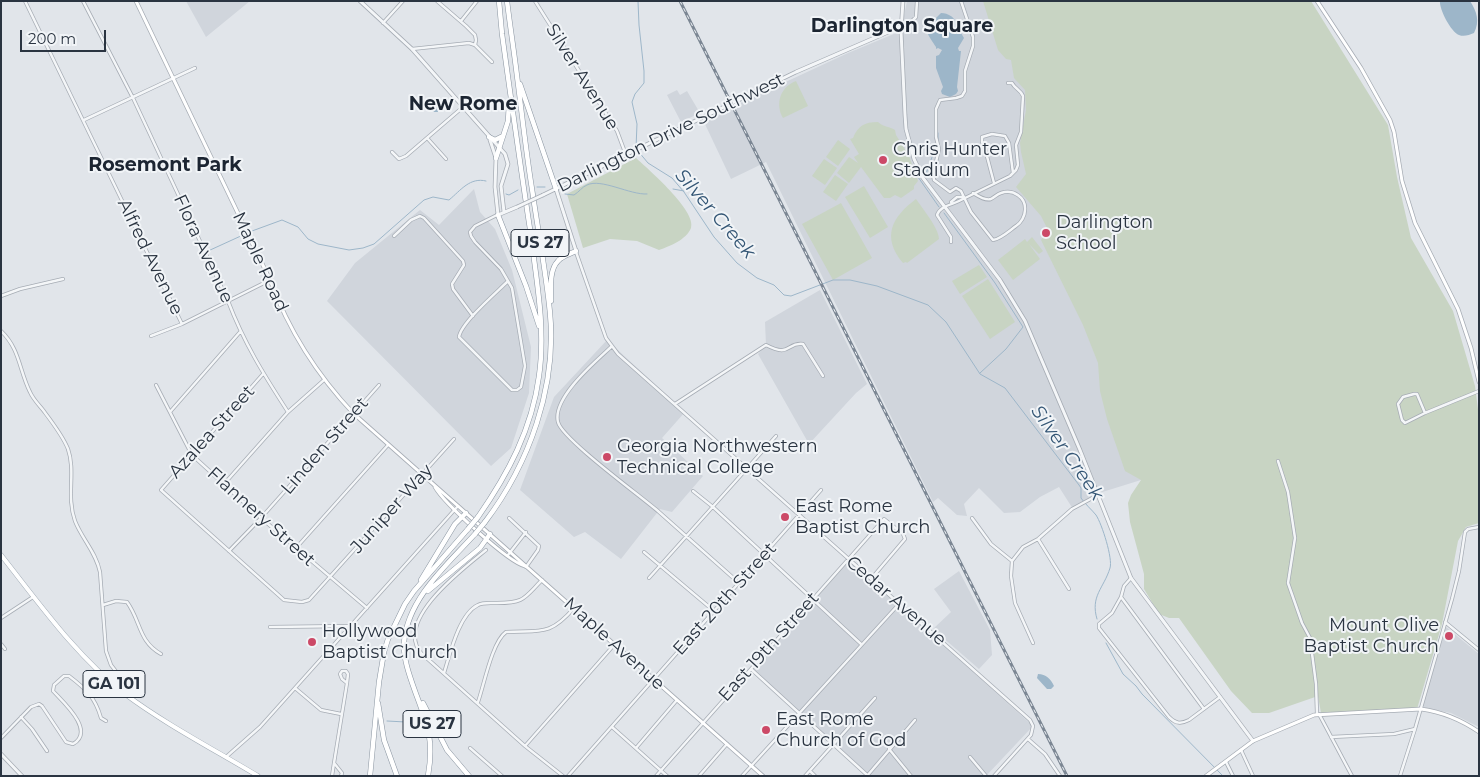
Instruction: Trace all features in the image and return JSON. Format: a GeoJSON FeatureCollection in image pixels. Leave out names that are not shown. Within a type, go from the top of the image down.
{"type":"FeatureCollection","features":[{"type":"Feature","properties":{"kind":"highway","name":"US 27"},"geometry":{"type":"LineString","coordinates":[[397,776],[384,740],[378,699],[381,667],[386,645],[395,623],[414,591],[478,520],[508,472],[529,420],[539,378],[542,335],[539,299],[499,1]]}},
{"type":"Feature","properties":{"kind":"highway","name":"US 27"},"geometry":{"type":"LineString","coordinates":[[469,776],[454,760],[430,718],[407,665],[404,642],[409,622],[417,603],[484,522],[513,480],[530,442],[547,381],[550,355],[550,314],[527,158],[507,1]]}},
{"type":"Feature","properties":{"kind":"highway"},"geometry":{"type":"LineString","coordinates":[[517,75],[556,189]]}},
{"type":"Feature","properties":{"kind":"highway"},"geometry":{"type":"LineString","coordinates":[[496,158],[508,120],[510,94]]}},
{"type":"Feature","properties":{"kind":"highway"},"geometry":{"type":"LineString","coordinates":[[489,137],[499,140],[504,135]]}},
{"type":"Feature","properties":{"kind":"highway"},"geometry":{"type":"LineString","coordinates":[[498,215],[526,286],[542,335]]}},
{"type":"Feature","properties":{"kind":"highway"},"geometry":{"type":"LineString","coordinates":[[550,314],[552,271],[558,260],[576,251]]}},
{"type":"Feature","properties":{"kind":"highway"},"geometry":{"type":"LineString","coordinates":[[414,591],[455,524],[464,515]]}},
{"type":"Feature","properties":{"kind":"highway"},"geometry":{"type":"LineString","coordinates":[[417,603],[431,588],[480,548],[490,534]]}},
{"type":"Feature","properties":{"kind":"highway"},"geometry":{"type":"LineString","coordinates":[[407,665],[429,731],[431,743],[428,776]]}},
{"type":"Feature","properties":{"kind":"highway"},"geometry":{"type":"LineString","coordinates":[[370,776],[375,709],[378,699]]}},
{"type":"Feature","properties":{"kind":"main road","name":"Maple Road"},"geometry":{"type":"LineString","coordinates":[[136,1],[296,337],[324,380],[354,414],[458,506],[474,527]]}},
{"type":"Feature","properties":{"kind":"main road"},"geometry":{"type":"LineString","coordinates":[[1317,1],[1361,68],[1390,120],[1407,200],[1422,239],[1458,309],[1471,348],[1479,382]]}},
{"type":"Feature","properties":{"kind":"main road","name":"Maple Road"},"geometry":{"type":"LineString","coordinates":[[435,486],[455,510],[478,520]]}},
{"type":"Feature","properties":{"kind":"main road","name":"Maple Avenue"},"geometry":{"type":"LineString","coordinates":[[478,520],[490,534],[525,566],[763,776]]}},
{"type":"Feature","properties":{"kind":"main road","name":"Maple Avenue"},"geometry":{"type":"LineString","coordinates":[[474,527],[508,556],[525,566]]}},
{"type":"Feature","properties":{"kind":"main road","name":"GA 101"},"geometry":{"type":"LineString","coordinates":[[1,555],[83,654],[114,684],[134,700],[258,776]]}},
{"type":"Feature","properties":{"kind":"main road"},"geometry":{"type":"LineString","coordinates":[[1206,776],[1254,741],[1318,714],[1421,709],[1454,717],[1479,732]]}},
{"type":"Feature","properties":{"kind":"street","name":"Alfred Avenue"},"geometry":{"type":"LineString","coordinates":[[25,1],[182,324]]}},
{"type":"Feature","properties":{"kind":"street","name":"Flora Avenue"},"geometry":{"type":"LineString","coordinates":[[83,1],[133,98],[228,301],[240,332],[263,374],[288,412]]}},
{"type":"Feature","properties":{"kind":"street"},"geometry":{"type":"LineString","coordinates":[[360,1],[412,49],[500,148],[508,164],[501,186],[504,212]]}},
{"type":"Feature","properties":{"kind":"street"},"geometry":{"type":"LineString","coordinates":[[383,23],[403,1]]}},
{"type":"Feature","properties":{"kind":"street"},"geometry":{"type":"LineString","coordinates":[[437,1],[475,35],[475,45]]}},
{"type":"Feature","properties":{"kind":"street"},"geometry":{"type":"LineString","coordinates":[[461,21],[477,1]]}},
{"type":"Feature","properties":{"kind":"street","name":"Silver Avenue"},"geometry":{"type":"LineString","coordinates":[[534,1],[617,131],[627,154]]}},
{"type":"Feature","properties":{"kind":"street"},"geometry":{"type":"LineString","coordinates":[[903,1],[905,115],[909,143],[923,178],[1000,280],[1025,321],[1131,578],[1254,741]]}},
{"type":"Feature","properties":{"kind":"street","name":"Darlington Drive Southwest"},"geometry":{"type":"LineString","coordinates":[[507,282],[501,269],[470,236],[470,232],[475,226],[556,189],[796,72],[910,22],[916,17],[917,1]]}},
{"type":"Feature","properties":{"kind":"street"},"geometry":{"type":"LineString","coordinates":[[962,1],[973,37],[973,46],[965,71],[965,92],[962,96],[956,98],[940,100],[936,109],[936,137],[939,149],[933,175],[934,180],[950,192],[956,188],[961,191],[971,212],[993,240],[998,239],[1021,221],[1025,206],[1022,198],[1016,194],[1007,191],[988,199],[981,198],[973,193]]}},
{"type":"Feature","properties":{"kind":"street"},"geometry":{"type":"LineString","coordinates":[[412,49],[457,44],[475,45],[492,62]]}},
{"type":"Feature","properties":{"kind":"street"},"geometry":{"type":"LineString","coordinates":[[84,120],[195,68]]}},
{"type":"Feature","properties":{"kind":"street"},"geometry":{"type":"LineString","coordinates":[[951,242],[951,237],[936,215],[938,211],[957,198],[964,198],[1013,173],[1018,165],[1016,145],[1021,132],[1023,96],[1022,92],[1015,88],[1012,83],[1008,83]]}},
{"type":"Feature","properties":{"kind":"street"},"geometry":{"type":"LineString","coordinates":[[392,152],[398,159],[402,158],[428,139],[463,107]]}},
{"type":"Feature","properties":{"kind":"street"},"geometry":{"type":"LineString","coordinates":[[994,183],[982,142],[984,135],[1002,136],[1007,139],[1013,173]]}},
{"type":"Feature","properties":{"kind":"street"},"geometry":{"type":"LineString","coordinates":[[489,137],[496,158],[495,187],[498,215]]}},
{"type":"Feature","properties":{"kind":"street"},"geometry":{"type":"LineString","coordinates":[[428,139],[446,159]]}},
{"type":"Feature","properties":{"kind":"street","name":"Cedar Avenue"},"geometry":{"type":"LineString","coordinates":[[556,189],[606,338],[611,346],[1030,720],[1033,730],[1028,739]]}},
{"type":"Feature","properties":{"kind":"street"},"geometry":{"type":"LineString","coordinates":[[394,236],[415,218],[420,216],[424,218],[463,261],[464,266],[452,284],[473,316]]}},
{"type":"Feature","properties":{"kind":"street"},"geometry":{"type":"LineString","coordinates":[[1,296],[63,279]]}},
{"type":"Feature","properties":{"kind":"street"},"geometry":{"type":"LineString","coordinates":[[151,336],[182,324],[270,280]]}},
{"type":"Feature","properties":{"kind":"street"},"geometry":{"type":"LineString","coordinates":[[507,282],[512,288],[525,366],[521,387],[517,390],[512,390],[459,338],[461,330],[473,316],[507,282]]}},
{"type":"Feature","properties":{"kind":"street"},"geometry":{"type":"LineString","coordinates":[[1,331],[10,341],[19,358],[30,394],[44,411],[68,450],[71,469],[71,507],[76,522],[97,560],[100,572],[108,659],[118,674],[114,684]]}},
{"type":"Feature","properties":{"kind":"street"},"geometry":{"type":"LineString","coordinates":[[170,412],[240,332]]}},
{"type":"Feature","properties":{"kind":"street"},"geometry":{"type":"LineString","coordinates":[[675,404],[766,345],[784,351],[795,345],[803,344],[823,376]]}},
{"type":"Feature","properties":{"kind":"street"},"geometry":{"type":"LineString","coordinates":[[611,346],[563,398],[558,410],[558,422],[561,428],[587,455],[648,503],[739,583]]}},
{"type":"Feature","properties":{"kind":"street","name":"Azalea Street"},"geometry":{"type":"LineString","coordinates":[[229,552],[161,490],[263,374]]}},
{"type":"Feature","properties":{"kind":"street"},"geometry":{"type":"LineString","coordinates":[[224,484],[288,412],[324,380]]}},
{"type":"Feature","properties":{"kind":"street","name":"Flannery Street"},"geometry":{"type":"LineString","coordinates":[[156,384],[192,455],[261,518],[367,608]]}},
{"type":"Feature","properties":{"kind":"street","name":"Linden Street"},"geometry":{"type":"LineString","coordinates":[[229,552],[379,385]]}},
{"type":"Feature","properties":{"kind":"street"},"geometry":{"type":"LineString","coordinates":[[1425,413],[1417,394],[1403,397],[1398,404],[1402,420],[1405,423],[1479,391]]}},
{"type":"Feature","properties":{"kind":"street"},"geometry":{"type":"LineString","coordinates":[[649,578],[776,436]]}},
{"type":"Feature","properties":{"kind":"street","name":"Juniper Way"},"geometry":{"type":"LineString","coordinates":[[229,552],[284,600],[306,602],[330,578],[454,440]]}},
{"type":"Feature","properties":{"kind":"street"},"geometry":{"type":"LineString","coordinates":[[296,548],[388,445]]}},
{"type":"Feature","properties":{"kind":"street"},"geometry":{"type":"LineString","coordinates":[[1278,461],[1288,492],[1295,538],[1288,583],[1302,623],[1310,638],[1318,714],[1352,776]]}},
{"type":"Feature","properties":{"kind":"street","name":"East 20th Street"},"geometry":{"type":"LineString","coordinates":[[568,776],[822,490]]}},
{"type":"Feature","properties":{"kind":"street"},"geometry":{"type":"LineString","coordinates":[[693,491],[713,507],[862,644]]}},
{"type":"Feature","properties":{"kind":"street"},"geometry":{"type":"LineString","coordinates":[[1033,643],[1015,603],[1012,561],[1023,547],[1038,538],[1076,506],[1098,495]]}},
{"type":"Feature","properties":{"kind":"street"},"geometry":{"type":"LineString","coordinates":[[226,757],[260,727],[458,506]]}},
{"type":"Feature","properties":{"kind":"street"},"geometry":{"type":"LineString","coordinates":[[509,518],[539,546],[525,566]]}},
{"type":"Feature","properties":{"kind":"street"},"geometry":{"type":"LineString","coordinates":[[972,518],[991,544],[1012,561]]}},
{"type":"Feature","properties":{"kind":"street","name":"East 19th Street"},"geometry":{"type":"LineString","coordinates":[[656,776],[884,519],[903,534],[905,539],[871,579]]}},
{"type":"Feature","properties":{"kind":"street"},"geometry":{"type":"LineString","coordinates":[[1400,776],[1416,729],[1459,571],[1464,532],[1468,529],[1479,527]]}},
{"type":"Feature","properties":{"kind":"street"},"geometry":{"type":"LineString","coordinates":[[508,556],[526,532]]}},
{"type":"Feature","properties":{"kind":"street"},"geometry":{"type":"LineString","coordinates":[[1038,538],[1069,589]]}},
{"type":"Feature","properties":{"kind":"street"},"geometry":{"type":"LineString","coordinates":[[486,550],[436,594],[424,610],[415,630],[416,643],[421,653],[526,746],[563,776]]}},
{"type":"Feature","properties":{"kind":"street"},"geometry":{"type":"LineString","coordinates":[[644,552],[714,611]]}},
{"type":"Feature","properties":{"kind":"street"},"geometry":{"type":"LineString","coordinates":[[1131,578],[1124,586],[1121,597],[1112,613],[1098,624],[1099,628],[1172,721],[1184,723],[1220,697]]}},
{"type":"Feature","properties":{"kind":"street"},"geometry":{"type":"LineString","coordinates":[[444,673],[462,622],[469,612],[478,605],[486,603],[517,602],[528,596],[542,580]]}},
{"type":"Feature","properties":{"kind":"street"},"geometry":{"type":"LineString","coordinates":[[1,618],[35,596]]}},
{"type":"Feature","properties":{"kind":"street"},"geometry":{"type":"LineString","coordinates":[[1121,597],[1204,709]]}},
{"type":"Feature","properties":{"kind":"street"},"geometry":{"type":"LineString","coordinates":[[103,605],[116,601],[126,602],[146,642],[152,649],[161,654]]}},
{"type":"Feature","properties":{"kind":"street"},"geometry":{"type":"LineString","coordinates":[[742,776],[899,604]]}},
{"type":"Feature","properties":{"kind":"street"},"geometry":{"type":"LineString","coordinates":[[477,703],[499,638],[503,634],[506,632],[539,631],[554,627],[574,608]]}},
{"type":"Feature","properties":{"kind":"street"},"geometry":{"type":"LineString","coordinates":[[1445,622],[1479,650]]}},
{"type":"Feature","properties":{"kind":"street"},"geometry":{"type":"LineString","coordinates":[[270,627],[349,626]]}},
{"type":"Feature","properties":{"kind":"street"},"geometry":{"type":"LineString","coordinates":[[1,644],[5,649]]}},
{"type":"Feature","properties":{"kind":"street"},"geometry":{"type":"LineString","coordinates":[[526,746],[614,645]]}},
{"type":"Feature","properties":{"kind":"street"},"geometry":{"type":"LineString","coordinates":[[751,669],[800,712],[832,745],[867,776],[915,720]]}},
{"type":"Feature","properties":{"kind":"street"},"geometry":{"type":"LineString","coordinates":[[332,776],[341,714],[347,684],[348,674],[346,671],[342,671],[340,674],[347,684]]}},
{"type":"Feature","properties":{"kind":"street"},"geometry":{"type":"LineString","coordinates":[[1,738],[31,707],[39,704],[66,742],[73,744],[79,740],[79,723],[73,713],[53,691],[54,685],[64,676],[69,676],[94,699],[101,718],[106,721]]}},
{"type":"Feature","properties":{"kind":"street"},"geometry":{"type":"LineString","coordinates":[[295,688],[321,710],[341,714]]}},
{"type":"Feature","properties":{"kind":"street"},"geometry":{"type":"LineString","coordinates":[[805,776],[875,698]]}},
{"type":"Feature","properties":{"kind":"street"},"geometry":{"type":"LineString","coordinates":[[636,748],[677,700]]}},
{"type":"Feature","properties":{"kind":"street"},"geometry":{"type":"LineString","coordinates":[[21,717],[48,751]]}},
{"type":"Feature","properties":{"kind":"street"},"geometry":{"type":"LineString","coordinates":[[612,726],[667,776]]}},
{"type":"Feature","properties":{"kind":"street"},"geometry":{"type":"LineString","coordinates":[[1331,737],[1394,734],[1416,729]]}},
{"type":"Feature","properties":{"kind":"street"},"geometry":{"type":"LineString","coordinates":[[994,776],[1028,739],[1045,754],[1060,776]]}},
{"type":"Feature","properties":{"kind":"street"},"geometry":{"type":"LineString","coordinates":[[699,776],[727,744]]}},
{"type":"Feature","properties":{"kind":"street"},"geometry":{"type":"LineString","coordinates":[[470,748],[502,776]]}},
{"type":"Feature","properties":{"kind":"street"},"geometry":{"type":"LineString","coordinates":[[889,749],[911,776]]}},
{"type":"Feature","properties":{"kind":"street"},"geometry":{"type":"LineString","coordinates":[[1240,750],[1253,776]]}},
{"type":"Feature","properties":{"kind":"street"},"geometry":{"type":"LineString","coordinates":[[1,754],[22,776]]}},
{"type":"Feature","properties":{"kind":"street"},"geometry":{"type":"LineString","coordinates":[[970,757],[986,776]]}},
{"type":"Feature","properties":{"kind":"street"},"geometry":{"type":"LineString","coordinates":[[1225,761],[1234,776]]}},
{"type":"Feature","properties":{"kind":"street"},"geometry":{"type":"LineString","coordinates":[[334,763],[342,773],[342,776]]}},
{"type":"Feature","properties":{"kind":"street"},"geometry":{"type":"LineString","coordinates":[[810,771],[815,776]]}},
{"type":"Feature","properties":{"kind":"shaded area"},"geometry":{"type":"Polygon","coordinates":[[[186,1],[250,1],[206,37],[186,1]]]}},
{"type":"Feature","properties":{"kind":"shaded area","name":"Darlington School"},"geometry":{"type":"Polygon","coordinates":[[[907,1],[1190,1],[1141,480],[1096,494],[1073,509],[1059,487],[1040,497],[1020,512],[1004,513],[979,488],[964,504],[967,516],[957,515],[938,498],[933,502],[766,162],[731,179],[704,122],[736,105],[848,53],[901,31],[907,1]]]}},
{"type":"Feature","properties":{"kind":"shaded area"},"geometry":{"type":"Polygon","coordinates":[[[677,90],[680,95],[687,91],[700,113],[681,122],[667,95],[677,90]]]}},
{"type":"Feature","properties":{"kind":"shaded area"},"geometry":{"type":"Polygon","coordinates":[[[474,189],[480,212],[495,229],[512,270],[531,347],[529,393],[511,448],[491,466],[327,301],[355,263],[420,210],[439,225],[474,189]]]}},
{"type":"Feature","properties":{"kind":"shaded area"},"geometry":{"type":"Polygon","coordinates":[[[820,290],[867,384],[856,393],[809,444],[758,354],[766,345],[765,322],[820,290]]]}},
{"type":"Feature","properties":{"kind":"shaded area","name":"Georgia Northwestern Technical College"},"geometry":{"type":"Polygon","coordinates":[[[607,340],[685,412],[662,438],[703,476],[672,512],[660,509],[621,559],[585,532],[574,537],[520,490],[554,397],[607,340]]]}},
{"type":"Feature","properties":{"kind":"shaded area"},"geometry":{"type":"Polygon","coordinates":[[[848,559],[1033,726],[986,776],[868,776],[751,669],[848,559]]]}},
{"type":"Feature","properties":{"kind":"shaded area"},"geometry":{"type":"Polygon","coordinates":[[[959,571],[990,630],[992,655],[979,669],[933,629],[951,612],[934,589],[959,571]]]}},
{"type":"Feature","properties":{"kind":"shaded area"},"geometry":{"type":"Polygon","coordinates":[[[1446,627],[1479,654],[1479,727],[1451,713],[1423,706],[1446,627]]]}},
{"type":"Feature","properties":{"kind":"green space"},"geometry":{"type":"Polygon","coordinates":[[[983,1],[1311,1],[1388,125],[1397,177],[1411,238],[1453,311],[1475,386],[1479,417],[1479,523],[1466,527],[1458,541],[1442,624],[1417,709],[1321,713],[1318,696],[1269,713],[1252,713],[1231,691],[1179,618],[1169,618],[1159,614],[1144,589],[1144,574],[1130,522],[1128,503],[1141,480],[1125,471],[1107,419],[1100,391],[1098,363],[1083,325],[1041,240],[1048,230],[1041,216],[1016,187],[1026,174],[1020,143],[1026,110],[1025,90],[1014,78],[1011,60],[1006,59],[998,50],[983,1]]]}},
{"type":"Feature","properties":{"kind":"green space"},"geometry":{"type":"Polygon","coordinates":[[[796,81],[808,106],[783,118],[779,107],[780,96],[786,87],[796,81]]]}},
{"type":"Feature","properties":{"kind":"green space","name":"Chris Hunter Stadium"},"geometry":{"type":"Polygon","coordinates":[[[878,122],[895,130],[909,156],[918,181],[914,189],[901,198],[895,195],[890,198],[884,198],[861,167],[849,183],[837,173],[849,157],[858,163],[854,157],[859,154],[850,139],[853,138],[857,130],[862,125],[878,122]]]}},
{"type":"Feature","properties":{"kind":"green space"},"geometry":{"type":"Polygon","coordinates":[[[838,140],[850,149],[838,166],[826,157],[838,140]]]}},
{"type":"Feature","properties":{"kind":"green space"},"geometry":{"type":"Polygon","coordinates":[[[636,158],[660,180],[687,211],[691,221],[689,232],[677,242],[659,250],[637,241],[610,239],[583,248],[567,194],[636,158]]]}},
{"type":"Feature","properties":{"kind":"green space"},"geometry":{"type":"Polygon","coordinates":[[[824,159],[837,168],[825,185],[812,176],[824,159]]]}},
{"type":"Feature","properties":{"kind":"green space"},"geometry":{"type":"Polygon","coordinates":[[[835,175],[848,184],[836,201],[823,192],[835,175]]]}},
{"type":"Feature","properties":{"kind":"green space"},"geometry":{"type":"Polygon","coordinates":[[[864,186],[888,227],[870,238],[845,197],[864,186]]]}},
{"type":"Feature","properties":{"kind":"green space"},"geometry":{"type":"Polygon","coordinates":[[[916,199],[933,224],[939,239],[907,263],[903,263],[892,245],[892,228],[901,213],[916,199]]]}},
{"type":"Feature","properties":{"kind":"green space"},"geometry":{"type":"Polygon","coordinates":[[[841,203],[872,258],[833,280],[802,224],[841,203]]]}},
{"type":"Feature","properties":{"kind":"green space"},"geometry":{"type":"Polygon","coordinates":[[[1032,237],[1043,251],[1039,254],[1029,244],[1040,259],[1013,280],[998,260],[1025,239],[1027,242],[1032,237]]]}},
{"type":"Feature","properties":{"kind":"green space"},"geometry":{"type":"Polygon","coordinates":[[[979,265],[987,277],[960,294],[952,281],[979,265]]]}},
{"type":"Feature","properties":{"kind":"green space"},"geometry":{"type":"Polygon","coordinates":[[[988,279],[1015,322],[990,339],[962,296],[988,279]]]}},
{"type":"Feature","properties":{"kind":"water"},"geometry":{"type":"Polygon","coordinates":[[[1440,1],[1470,1],[1477,17],[1474,33],[1463,36],[1456,33],[1446,20],[1440,1]]]}},
{"type":"Feature","properties":{"kind":"water"},"geometry":{"type":"Polygon","coordinates":[[[941,13],[953,18],[964,38],[958,48],[961,51],[958,91],[950,97],[942,94],[943,87],[936,68],[936,56],[942,50],[936,49],[926,30],[928,18],[936,18],[941,13]]]}},
{"type":"Feature","properties":{"kind":"water"},"geometry":{"type":"Polygon","coordinates":[[[430,99],[439,106],[438,112],[434,112],[427,107],[427,101],[430,99]]]}},
{"type":"Feature","properties":{"kind":"water"},"geometry":{"type":"Polygon","coordinates":[[[1038,674],[1048,677],[1054,686],[1051,689],[1047,689],[1037,678],[1038,674]]]}},
{"type":"Feature","properties":{"kind":"waterway","name":"Silver Creek"},"geometry":{"type":"LineString","coordinates":[[636,148],[637,124],[632,102],[635,94],[644,83],[638,1]]}},
{"type":"Feature","properties":{"kind":"waterway"},"geometry":{"type":"LineString","coordinates":[[938,133],[938,139]]}},
{"type":"Feature","properties":{"kind":"waterway"},"geometry":{"type":"LineString","coordinates":[[926,174],[937,143]]}},
{"type":"Feature","properties":{"kind":"waterway","name":"Silver Creek"},"geometry":{"type":"LineString","coordinates":[[638,151],[648,163],[672,178],[684,192],[714,237],[737,263],[757,278],[774,285],[784,295],[791,296],[833,280],[850,280],[877,286],[928,305],[946,322],[980,374],[1005,388],[1079,485],[1081,488],[1081,498],[1096,515],[1104,533],[1111,564],[1096,598],[1095,611],[1097,619]]}},
{"type":"Feature","properties":{"kind":"waterway"},"geometry":{"type":"LineString","coordinates":[[918,177],[939,207]]}},
{"type":"Feature","properties":{"kind":"waterway"},"geometry":{"type":"LineString","coordinates":[[252,231],[282,220],[298,227],[308,239],[318,244],[349,250],[363,248],[374,244],[424,200],[433,197],[449,200],[470,183],[480,180],[486,181]]}},
{"type":"Feature","properties":{"kind":"waterway"},"geometry":{"type":"LineString","coordinates":[[565,194],[574,195],[585,186],[593,183],[647,194]]}},
{"type":"Feature","properties":{"kind":"waterway"},"geometry":{"type":"LineString","coordinates":[[537,187],[545,187]]}},
{"type":"Feature","properties":{"kind":"waterway","name":"Silver Creek"},"geometry":{"type":"LineString","coordinates":[[673,189],[684,191]]}},
{"type":"Feature","properties":{"kind":"waterway"},"geometry":{"type":"LineString","coordinates":[[506,194],[509,195],[518,190]]}},
{"type":"Feature","properties":{"kind":"waterway"},"geometry":{"type":"LineString","coordinates":[[944,213],[995,283],[1023,327],[1006,349],[980,373]]}},
{"type":"Feature","properties":{"kind":"waterway"},"geometry":{"type":"LineString","coordinates":[[208,251],[243,235]]}},
{"type":"Feature","properties":{"kind":"waterway","name":"Silver Creek"},"geometry":{"type":"LineString","coordinates":[[1106,643],[1123,674],[1223,776]]}},
{"type":"Feature","properties":{"kind":"waterway"},"geometry":{"type":"LineString","coordinates":[[387,721],[424,723]]}},
{"type":"Feature","properties":{"kind":"railway"},"geometry":{"type":"LineString","coordinates":[[680,1],[1067,776]]}},
{"type":"Feature","properties":{"kind":"place","name":"Chris Hunter Stadium"},"geometry":{"type":"Point","coordinates":[883,160]}},
{"type":"Feature","properties":{"kind":"place","name":"Darlington School"},"geometry":{"type":"Point","coordinates":[1046,233]}},
{"type":"Feature","properties":{"kind":"place","name":"Georgia Northwestern Technical College"},"geometry":{"type":"Point","coordinates":[607,457]}},
{"type":"Feature","properties":{"kind":"place","name":"East Rome Baptist Church"},"geometry":{"type":"Point","coordinates":[785,517]}},
{"type":"Feature","properties":{"kind":"place","name":"Mount Olive Baptist Church"},"geometry":{"type":"Point","coordinates":[1449,636]}},
{"type":"Feature","properties":{"kind":"place","name":"Hollywood Baptist Church"},"geometry":{"type":"Point","coordinates":[312,642]}},
{"type":"Feature","properties":{"kind":"place","name":"East Rome Church of God"},"geometry":{"type":"Point","coordinates":[766,730]}},
{"type":"Feature","properties":{"kind":"district","name":"Darlington Square"},"geometry":{"type":"Point","coordinates":[902,26]}},
{"type":"Feature","properties":{"kind":"district","name":"New Rome"},"geometry":{"type":"Point","coordinates":[463,104]}},
{"type":"Feature","properties":{"kind":"district","name":"Rosemont Park"},"geometry":{"type":"Point","coordinates":[165,165]}}]}
